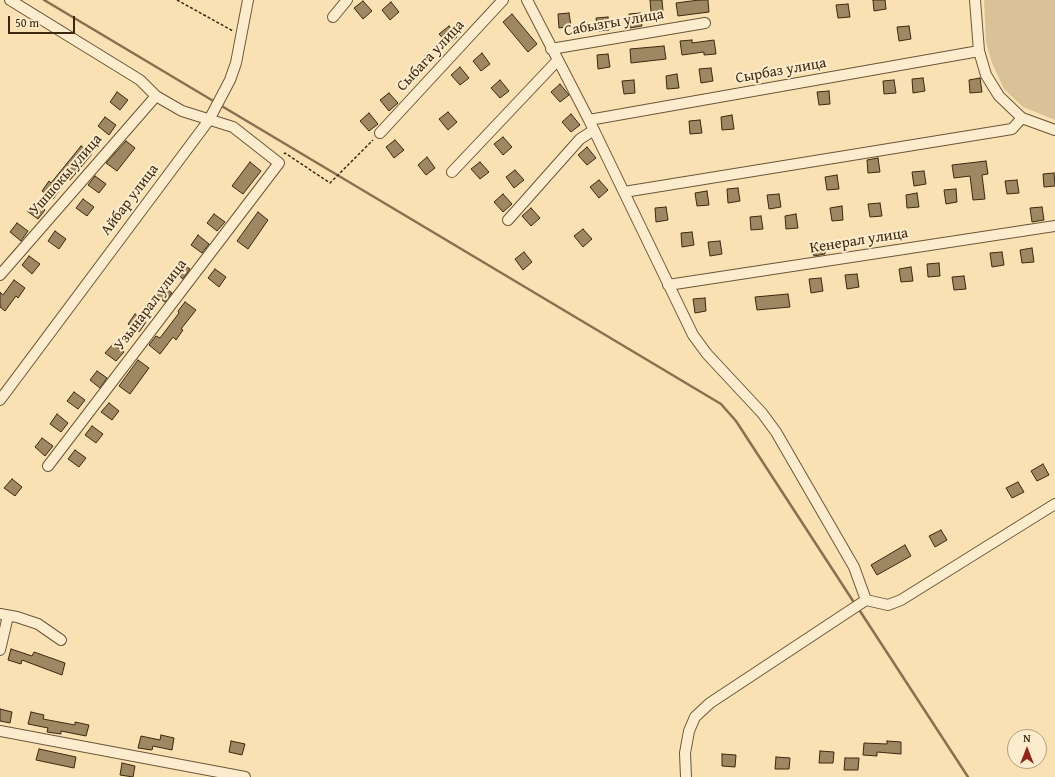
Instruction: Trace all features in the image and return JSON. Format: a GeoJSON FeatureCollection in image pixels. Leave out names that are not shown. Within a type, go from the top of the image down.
{"type":"FeatureCollection","features":[{"type":"Feature","properties":{"kind":"street"},"geometry":{"type":"LineString","coordinates":[[10,0],[140,80],[156,96],[182,111],[233,127],[278,162]]}},
{"type":"Feature","properties":{"kind":"street","name":"Айбар улица"},"geometry":{"type":"LineString","coordinates":[[0,400],[209,120],[230,80],[236,63],[248,0]]}},
{"type":"Feature","properties":{"kind":"street"},"geometry":{"type":"LineString","coordinates":[[333,17],[347,0]]}},
{"type":"Feature","properties":{"kind":"street","name":"Сыбага улица"},"geometry":{"type":"LineString","coordinates":[[380,133],[503,0]]}},
{"type":"Feature","properties":{"kind":"street"},"geometry":{"type":"LineString","coordinates":[[527,0],[557,61],[594,130],[692,335],[707,354],[762,413],[776,432],[854,567],[866,600]]}},
{"type":"Feature","properties":{"kind":"street"},"geometry":{"type":"LineString","coordinates":[[975,0],[978,51],[986,75],[999,96],[1022,118],[1055,130]]}},
{"type":"Feature","properties":{"kind":"street","name":"Сабызгы улица"},"geometry":{"type":"LineString","coordinates":[[551,49],[705,23]]}},
{"type":"Feature","properties":{"kind":"street","name":"Сырбаз улица"},"geometry":{"type":"LineString","coordinates":[[589,120],[978,51]]}},
{"type":"Feature","properties":{"kind":"street","name":"Сабызгы улица"},"geometry":{"type":"LineString","coordinates":[[452,172],[557,61]]}},
{"type":"Feature","properties":{"kind":"street","name":"Ушшокы улица"},"geometry":{"type":"LineString","coordinates":[[0,275],[156,96]]}},
{"type":"Feature","properties":{"kind":"street"},"geometry":{"type":"LineString","coordinates":[[624,192],[1012,129],[1022,118]]}},
{"type":"Feature","properties":{"kind":"street"},"geometry":{"type":"LineString","coordinates":[[508,220],[580,139],[594,130]]}},
{"type":"Feature","properties":{"kind":"street","name":"Узынарал улица"},"geometry":{"type":"LineString","coordinates":[[48,466],[278,162]]}},
{"type":"Feature","properties":{"kind":"street","name":"Кенерал улица"},"geometry":{"type":"LineString","coordinates":[[668,285],[1055,226]]}},
{"type":"Feature","properties":{"kind":"street"},"geometry":{"type":"LineString","coordinates":[[686,777],[688,739],[695,717],[710,703],[866,600],[888,605],[901,600],[1055,504]]}},
{"type":"Feature","properties":{"kind":"street"},"geometry":{"type":"LineString","coordinates":[[0,650],[4,615],[38,624],[61,640]]}},
{"type":"Feature","properties":{"kind":"street"},"geometry":{"type":"LineString","coordinates":[[0,731],[228,776],[245,777]]}},
{"type":"Feature","properties":{"kind":"path"},"geometry":{"type":"LineString","coordinates":[[177,0],[241,35]]}},
{"type":"Feature","properties":{"kind":"path"},"geometry":{"type":"LineString","coordinates":[[278,162],[285,153],[330,183],[380,133]]}},
{"type":"Feature","properties":{"kind":"shaded area"},"geometry":{"type":"Polygon","coordinates":[[[984,0],[1055,0],[1055,120],[1023,107],[1004,89],[992,63],[986,42],[984,0]]]}},
{"type":"Feature","properties":{"kind":"building"},"geometry":{"type":"Polygon","coordinates":[[[650,0],[662,0],[663,11],[651,12],[650,0]]]}},
{"type":"Feature","properties":{"kind":"building"},"geometry":{"type":"Polygon","coordinates":[[[708,0],[709,12],[678,16],[676,3],[708,0]]]}},
{"type":"Feature","properties":{"kind":"building"},"geometry":{"type":"Polygon","coordinates":[[[873,0],[885,0],[886,9],[874,11],[873,0]]]}},
{"type":"Feature","properties":{"kind":"building"},"geometry":{"type":"Polygon","coordinates":[[[363,1],[372,11],[363,19],[354,8],[363,1]]]}},
{"type":"Feature","properties":{"kind":"building"},"geometry":{"type":"Polygon","coordinates":[[[391,2],[399,12],[390,20],[382,10],[391,2]]]}},
{"type":"Feature","properties":{"kind":"building"},"geometry":{"type":"Polygon","coordinates":[[[848,4],[850,17],[838,18],[836,5],[848,4]]]}},
{"type":"Feature","properties":{"kind":"building"},"geometry":{"type":"Polygon","coordinates":[[[569,13],[571,26],[559,28],[558,14],[569,13]]]}},
{"type":"Feature","properties":{"kind":"building"},"geometry":{"type":"Polygon","coordinates":[[[640,13],[642,26],[630,28],[629,14],[640,13]]]}},
{"type":"Feature","properties":{"kind":"building"},"geometry":{"type":"Polygon","coordinates":[[[512,14],[537,44],[528,52],[503,22],[512,14]]]}},
{"type":"Feature","properties":{"kind":"building"},"geometry":{"type":"Polygon","coordinates":[[[608,17],[609,30],[598,31],[596,18],[608,17]]]}},
{"type":"Feature","properties":{"kind":"building"},"geometry":{"type":"Polygon","coordinates":[[[449,26],[457,37],[448,44],[439,34],[449,26]]]}},
{"type":"Feature","properties":{"kind":"building"},"geometry":{"type":"Polygon","coordinates":[[[909,26],[911,39],[899,41],[897,27],[909,26]]]}},
{"type":"Feature","properties":{"kind":"building"},"geometry":{"type":"Polygon","coordinates":[[[692,40],[692,43],[714,40],[716,54],[704,55],[704,52],[682,55],[680,41],[692,40]]]}},
{"type":"Feature","properties":{"kind":"building"},"geometry":{"type":"Polygon","coordinates":[[[664,46],[666,59],[631,63],[630,49],[664,46]]]}},
{"type":"Feature","properties":{"kind":"building"},"geometry":{"type":"Polygon","coordinates":[[[482,53],[490,64],[481,71],[473,61],[482,53]]]}},
{"type":"Feature","properties":{"kind":"building"},"geometry":{"type":"Polygon","coordinates":[[[608,54],[610,67],[598,69],[597,55],[608,54]]]}},
{"type":"Feature","properties":{"kind":"building"},"geometry":{"type":"Polygon","coordinates":[[[460,67],[469,78],[460,85],[451,75],[460,67]]]}},
{"type":"Feature","properties":{"kind":"building"},"geometry":{"type":"Polygon","coordinates":[[[711,68],[713,81],[701,83],[699,69],[711,68]]]}},
{"type":"Feature","properties":{"kind":"building"},"geometry":{"type":"Polygon","coordinates":[[[677,74],[679,88],[667,89],[666,76],[677,74]]]}},
{"type":"Feature","properties":{"kind":"building"},"geometry":{"type":"Polygon","coordinates":[[[923,78],[925,91],[913,93],[912,79],[923,78]]]}},
{"type":"Feature","properties":{"kind":"building"},"geometry":{"type":"Polygon","coordinates":[[[980,78],[982,92],[970,93],[969,80],[980,78]]]}},
{"type":"Feature","properties":{"kind":"building"},"geometry":{"type":"Polygon","coordinates":[[[500,80],[509,91],[500,98],[491,88],[500,80]]]}},
{"type":"Feature","properties":{"kind":"building"},"geometry":{"type":"Polygon","coordinates":[[[634,80],[635,93],[624,94],[622,81],[634,80]]]}},
{"type":"Feature","properties":{"kind":"building"},"geometry":{"type":"Polygon","coordinates":[[[894,80],[896,93],[884,94],[883,81],[894,80]]]}},
{"type":"Feature","properties":{"kind":"building"},"geometry":{"type":"Polygon","coordinates":[[[560,84],[569,95],[560,102],[551,92],[560,84]]]}},
{"type":"Feature","properties":{"kind":"building"},"geometry":{"type":"Polygon","coordinates":[[[829,91],[830,104],[819,105],[817,92],[829,91]]]}},
{"type":"Feature","properties":{"kind":"building"},"geometry":{"type":"Polygon","coordinates":[[[117,92],[128,100],[120,110],[110,102],[117,92]]]}},
{"type":"Feature","properties":{"kind":"building"},"geometry":{"type":"Polygon","coordinates":[[[389,93],[398,103],[389,111],[380,100],[389,93]]]}},
{"type":"Feature","properties":{"kind":"building"},"geometry":{"type":"Polygon","coordinates":[[[448,112],[457,122],[448,130],[439,119],[448,112]]]}},
{"type":"Feature","properties":{"kind":"building"},"geometry":{"type":"Polygon","coordinates":[[[369,113],[378,124],[369,131],[360,121],[369,113]]]}},
{"type":"Feature","properties":{"kind":"building"},"geometry":{"type":"Polygon","coordinates":[[[571,114],[580,125],[571,132],[562,122],[571,114]]]}},
{"type":"Feature","properties":{"kind":"building"},"geometry":{"type":"Polygon","coordinates":[[[732,115],[734,129],[722,130],[721,117],[732,115]]]}},
{"type":"Feature","properties":{"kind":"building"},"geometry":{"type":"Polygon","coordinates":[[[105,117],[116,125],[109,135],[98,126],[105,117]]]}},
{"type":"Feature","properties":{"kind":"building"},"geometry":{"type":"Polygon","coordinates":[[[700,120],[702,133],[690,134],[689,121],[700,120]]]}},
{"type":"Feature","properties":{"kind":"building"},"geometry":{"type":"Polygon","coordinates":[[[503,137],[512,147],[503,155],[494,144],[503,137]]]}},
{"type":"Feature","properties":{"kind":"building"},"geometry":{"type":"Polygon","coordinates":[[[395,140],[404,150],[394,158],[386,147],[395,140]]]}},
{"type":"Feature","properties":{"kind":"building"},"geometry":{"type":"Polygon","coordinates":[[[126,141],[135,148],[117,171],[106,163],[126,141]]]}},
{"type":"Feature","properties":{"kind":"building"},"geometry":{"type":"Polygon","coordinates":[[[81,146],[92,154],[70,180],[68,179],[53,199],[42,191],[49,181],[51,183],[81,146]]]}},
{"type":"Feature","properties":{"kind":"building"},"geometry":{"type":"Polygon","coordinates":[[[587,147],[596,158],[587,165],[578,155],[587,147]]]}},
{"type":"Feature","properties":{"kind":"building"},"geometry":{"type":"Polygon","coordinates":[[[427,157],[435,168],[426,175],[418,165],[427,157]]]}},
{"type":"Feature","properties":{"kind":"building"},"geometry":{"type":"Polygon","coordinates":[[[878,158],[880,172],[868,173],[867,160],[878,158]]]}},
{"type":"Feature","properties":{"kind":"building"},"geometry":{"type":"Polygon","coordinates":[[[986,161],[988,174],[982,175],[985,199],[973,200],[970,176],[954,178],[952,165],[986,161]]]}},
{"type":"Feature","properties":{"kind":"building"},"geometry":{"type":"Polygon","coordinates":[[[250,162],[261,171],[243,194],[232,186],[250,162]]]}},
{"type":"Feature","properties":{"kind":"building"},"geometry":{"type":"Polygon","coordinates":[[[480,162],[489,172],[480,179],[471,169],[480,162]]]}},
{"type":"Feature","properties":{"kind":"building"},"geometry":{"type":"Polygon","coordinates":[[[515,170],[524,180],[514,188],[506,177],[515,170]]]}},
{"type":"Feature","properties":{"kind":"building"},"geometry":{"type":"Polygon","coordinates":[[[924,171],[926,184],[914,186],[912,172],[924,171]]]}},
{"type":"Feature","properties":{"kind":"building"},"geometry":{"type":"Polygon","coordinates":[[[1054,173],[1055,186],[1044,187],[1043,174],[1054,173]]]}},
{"type":"Feature","properties":{"kind":"building"},"geometry":{"type":"Polygon","coordinates":[[[837,175],[839,189],[827,190],[825,177],[837,175]]]}},
{"type":"Feature","properties":{"kind":"building"},"geometry":{"type":"Polygon","coordinates":[[[95,176],[106,184],[99,193],[88,185],[95,176]]]}},
{"type":"Feature","properties":{"kind":"building"},"geometry":{"type":"Polygon","coordinates":[[[599,180],[608,190],[599,198],[590,187],[599,180]]]}},
{"type":"Feature","properties":{"kind":"building"},"geometry":{"type":"Polygon","coordinates":[[[1017,180],[1019,193],[1007,194],[1005,181],[1017,180]]]}},
{"type":"Feature","properties":{"kind":"building"},"geometry":{"type":"Polygon","coordinates":[[[738,188],[740,201],[728,203],[727,189],[738,188]]]}},
{"type":"Feature","properties":{"kind":"building"},"geometry":{"type":"Polygon","coordinates":[[[956,189],[957,202],[946,204],[944,190],[956,189]]]}},
{"type":"Feature","properties":{"kind":"building"},"geometry":{"type":"Polygon","coordinates":[[[707,191],[709,205],[697,206],[695,193],[707,191]]]}},
{"type":"Feature","properties":{"kind":"building"},"geometry":{"type":"Polygon","coordinates":[[[917,193],[919,207],[907,208],[906,195],[917,193]]]}},
{"type":"Feature","properties":{"kind":"building"},"geometry":{"type":"Polygon","coordinates":[[[503,194],[512,204],[503,212],[494,202],[503,194]]]}},
{"type":"Feature","properties":{"kind":"building"},"geometry":{"type":"Polygon","coordinates":[[[779,194],[781,207],[769,209],[767,195],[779,194]]]}},
{"type":"Feature","properties":{"kind":"building"},"geometry":{"type":"Polygon","coordinates":[[[83,199],[94,207],[87,216],[76,208],[83,199]]]}},
{"type":"Feature","properties":{"kind":"building"},"geometry":{"type":"Polygon","coordinates":[[[34,202],[45,210],[38,219],[27,211],[34,202]]]}},
{"type":"Feature","properties":{"kind":"building"},"geometry":{"type":"Polygon","coordinates":[[[880,203],[882,216],[870,217],[868,204],[880,203]]]}},
{"type":"Feature","properties":{"kind":"building"},"geometry":{"type":"Polygon","coordinates":[[[842,206],[843,220],[832,221],[830,208],[842,206]]]}},
{"type":"Feature","properties":{"kind":"building"},"geometry":{"type":"Polygon","coordinates":[[[666,207],[668,220],[656,222],[655,208],[666,207]]]}},
{"type":"Feature","properties":{"kind":"building"},"geometry":{"type":"Polygon","coordinates":[[[1042,207],[1044,220],[1032,222],[1030,208],[1042,207]]]}},
{"type":"Feature","properties":{"kind":"building"},"geometry":{"type":"Polygon","coordinates":[[[531,208],[540,218],[531,226],[522,216],[531,208]]]}},
{"type":"Feature","properties":{"kind":"building"},"geometry":{"type":"Polygon","coordinates":[[[258,212],[268,220],[248,249],[237,241],[258,212]]]}},
{"type":"Feature","properties":{"kind":"building"},"geometry":{"type":"Polygon","coordinates":[[[214,214],[225,222],[217,231],[207,223],[214,214]]]}},
{"type":"Feature","properties":{"kind":"building"},"geometry":{"type":"Polygon","coordinates":[[[796,214],[798,228],[786,229],[785,216],[796,214]]]}},
{"type":"Feature","properties":{"kind":"building"},"geometry":{"type":"Polygon","coordinates":[[[761,216],[763,229],[751,230],[750,217],[761,216]]]}},
{"type":"Feature","properties":{"kind":"building"},"geometry":{"type":"Polygon","coordinates":[[[17,223],[28,231],[21,241],[10,232],[17,223]]]}},
{"type":"Feature","properties":{"kind":"building"},"geometry":{"type":"Polygon","coordinates":[[[583,229],[592,239],[583,247],[574,236],[583,229]]]}},
{"type":"Feature","properties":{"kind":"building"},"geometry":{"type":"Polygon","coordinates":[[[55,231],[66,239],[59,249],[48,241],[55,231]]]}},
{"type":"Feature","properties":{"kind":"building"},"geometry":{"type":"Polygon","coordinates":[[[692,232],[694,245],[682,247],[681,233],[692,232]]]}},
{"type":"Feature","properties":{"kind":"building"},"geometry":{"type":"Polygon","coordinates":[[[198,235],[209,244],[202,253],[191,245],[198,235]]]}},
{"type":"Feature","properties":{"kind":"building"},"geometry":{"type":"Polygon","coordinates":[[[720,241],[722,254],[710,256],[708,242],[720,241]]]}},
{"type":"Feature","properties":{"kind":"building"},"geometry":{"type":"Polygon","coordinates":[[[824,244],[825,254],[814,256],[812,245],[824,244]]]}},
{"type":"Feature","properties":{"kind":"building"},"geometry":{"type":"Polygon","coordinates":[[[1032,248],[1034,262],[1022,263],[1020,250],[1032,248]]]}},
{"type":"Feature","properties":{"kind":"building"},"geometry":{"type":"Polygon","coordinates":[[[524,252],[532,262],[523,270],[515,259],[524,252]]]}},
{"type":"Feature","properties":{"kind":"building"},"geometry":{"type":"Polygon","coordinates":[[[1002,252],[1004,265],[992,267],[990,253],[1002,252]]]}},
{"type":"Feature","properties":{"kind":"building"},"geometry":{"type":"Polygon","coordinates":[[[29,256],[40,264],[32,274],[22,265],[29,256]]]}},
{"type":"Feature","properties":{"kind":"building"},"geometry":{"type":"Polygon","coordinates":[[[180,262],[190,269],[183,279],[173,271],[180,262]]]}},
{"type":"Feature","properties":{"kind":"building"},"geometry":{"type":"Polygon","coordinates":[[[939,263],[940,276],[928,277],[927,264],[939,263]]]}},
{"type":"Feature","properties":{"kind":"building"},"geometry":{"type":"Polygon","coordinates":[[[911,267],[913,281],[901,282],[899,269],[911,267]]]}},
{"type":"Feature","properties":{"kind":"building"},"geometry":{"type":"Polygon","coordinates":[[[215,269],[226,277],[219,287],[208,278],[215,269]]]}},
{"type":"Feature","properties":{"kind":"building"},"geometry":{"type":"Polygon","coordinates":[[[857,274],[859,287],[847,289],[845,275],[857,274]]]}},
{"type":"Feature","properties":{"kind":"building"},"geometry":{"type":"Polygon","coordinates":[[[964,276],[966,289],[954,290],[952,277],[964,276]]]}},
{"type":"Feature","properties":{"kind":"building"},"geometry":{"type":"Polygon","coordinates":[[[821,278],[823,291],[811,293],[809,279],[821,278]]]}},
{"type":"Feature","properties":{"kind":"building"},"geometry":{"type":"Polygon","coordinates":[[[14,280],[25,288],[18,298],[16,296],[5,311],[0,307],[0,292],[3,295],[14,280]]]}},
{"type":"Feature","properties":{"kind":"building"},"geometry":{"type":"Polygon","coordinates":[[[163,286],[172,293],[165,302],[156,295],[163,286]]]}},
{"type":"Feature","properties":{"kind":"building"},"geometry":{"type":"Polygon","coordinates":[[[788,294],[790,307],[757,310],[755,297],[788,294]]]}},
{"type":"Feature","properties":{"kind":"building"},"geometry":{"type":"Polygon","coordinates":[[[705,298],[706,311],[695,313],[693,299],[705,298]]]}},
{"type":"Feature","properties":{"kind":"building"},"geometry":{"type":"Polygon","coordinates":[[[185,302],[196,310],[181,329],[183,330],[176,340],[173,337],[160,354],[149,345],[156,336],[160,338],[179,313],[178,311],[185,302]]]}},
{"type":"Feature","properties":{"kind":"building"},"geometry":{"type":"Polygon","coordinates":[[[135,314],[146,322],[139,332],[128,324],[135,314]]]}},
{"type":"Feature","properties":{"kind":"building"},"geometry":{"type":"Polygon","coordinates":[[[113,344],[124,352],[116,361],[105,353],[113,344]]]}},
{"type":"Feature","properties":{"kind":"building"},"geometry":{"type":"Polygon","coordinates":[[[138,360],[149,368],[130,394],[119,386],[138,360]]]}},
{"type":"Feature","properties":{"kind":"building"},"geometry":{"type":"Polygon","coordinates":[[[97,371],[107,378],[100,388],[90,380],[97,371]]]}},
{"type":"Feature","properties":{"kind":"building"},"geometry":{"type":"Polygon","coordinates":[[[74,392],[85,400],[78,409],[67,401],[74,392]]]}},
{"type":"Feature","properties":{"kind":"building"},"geometry":{"type":"Polygon","coordinates":[[[109,403],[119,411],[112,420],[101,412],[109,403]]]}},
{"type":"Feature","properties":{"kind":"building"},"geometry":{"type":"Polygon","coordinates":[[[57,414],[68,423],[61,432],[50,424],[57,414]]]}},
{"type":"Feature","properties":{"kind":"building"},"geometry":{"type":"Polygon","coordinates":[[[92,426],[103,434],[96,443],[85,435],[92,426]]]}},
{"type":"Feature","properties":{"kind":"building"},"geometry":{"type":"Polygon","coordinates":[[[42,438],[53,446],[45,456],[35,447],[42,438]]]}},
{"type":"Feature","properties":{"kind":"building"},"geometry":{"type":"Polygon","coordinates":[[[75,450],[86,458],[79,467],[68,459],[75,450]]]}},
{"type":"Feature","properties":{"kind":"building"},"geometry":{"type":"Polygon","coordinates":[[[1043,464],[1049,475],[1037,481],[1031,471],[1043,464]]]}},
{"type":"Feature","properties":{"kind":"building"},"geometry":{"type":"Polygon","coordinates":[[[12,479],[22,487],[15,496],[4,488],[12,479]]]}},
{"type":"Feature","properties":{"kind":"building"},"geometry":{"type":"Polygon","coordinates":[[[1018,482],[1024,492],[1012,498],[1006,488],[1018,482]]]}},
{"type":"Feature","properties":{"kind":"building"},"geometry":{"type":"Polygon","coordinates":[[[941,530],[947,540],[935,547],[929,536],[941,530]]]}},
{"type":"Feature","properties":{"kind":"building"},"geometry":{"type":"Polygon","coordinates":[[[905,545],[911,556],[877,575],[871,565],[905,545]]]}},
{"type":"Feature","properties":{"kind":"building"},"geometry":{"type":"Polygon","coordinates":[[[11,649],[32,656],[34,652],[65,663],[62,675],[22,660],[21,664],[8,660],[11,649]]]}},
{"type":"Feature","properties":{"kind":"building"},"geometry":{"type":"Polygon","coordinates":[[[0,709],[12,712],[10,723],[0,721],[0,709]]]}},
{"type":"Feature","properties":{"kind":"building"},"geometry":{"type":"Polygon","coordinates":[[[31,712],[44,715],[43,719],[75,725],[75,722],[89,725],[86,736],[61,731],[61,734],[47,732],[48,728],[28,724],[31,712]]]}},
{"type":"Feature","properties":{"kind":"building"},"geometry":{"type":"Polygon","coordinates":[[[161,735],[174,738],[172,750],[153,746],[152,750],[138,748],[141,736],[160,740],[161,735]]]}},
{"type":"Feature","properties":{"kind":"building"},"geometry":{"type":"Polygon","coordinates":[[[231,741],[245,744],[242,755],[229,752],[231,741]]]}},
{"type":"Feature","properties":{"kind":"building"},"geometry":{"type":"Polygon","coordinates":[[[887,741],[901,742],[901,754],[877,752],[877,756],[863,755],[864,743],[887,744],[887,741]]]}},
{"type":"Feature","properties":{"kind":"building"},"geometry":{"type":"Polygon","coordinates":[[[39,749],[76,757],[74,768],[36,760],[39,749]]]}},
{"type":"Feature","properties":{"kind":"building"},"geometry":{"type":"Polygon","coordinates":[[[820,751],[834,752],[833,763],[819,763],[820,751]]]}},
{"type":"Feature","properties":{"kind":"building"},"geometry":{"type":"Polygon","coordinates":[[[722,754],[736,755],[735,767],[722,766],[722,754]]]}},
{"type":"Feature","properties":{"kind":"building"},"geometry":{"type":"Polygon","coordinates":[[[776,757],[790,758],[789,769],[775,769],[776,757]]]}},
{"type":"Feature","properties":{"kind":"building"},"geometry":{"type":"Polygon","coordinates":[[[845,758],[859,758],[858,770],[844,770],[845,758]]]}},
{"type":"Feature","properties":{"kind":"building"},"geometry":{"type":"Polygon","coordinates":[[[122,763],[135,766],[133,777],[120,775],[122,763]]]}},
{"type":"Feature","properties":{"kind":"waterway"},"geometry":{"type":"LineString","coordinates":[[44,0],[215,102]]}},
{"type":"Feature","properties":{"kind":"waterway"},"geometry":{"type":"LineString","coordinates":[[220,105],[721,404],[736,421],[855,604]]}},
{"type":"Feature","properties":{"kind":"waterway"},"geometry":{"type":"LineString","coordinates":[[858,608],[968,777]]}}]}
